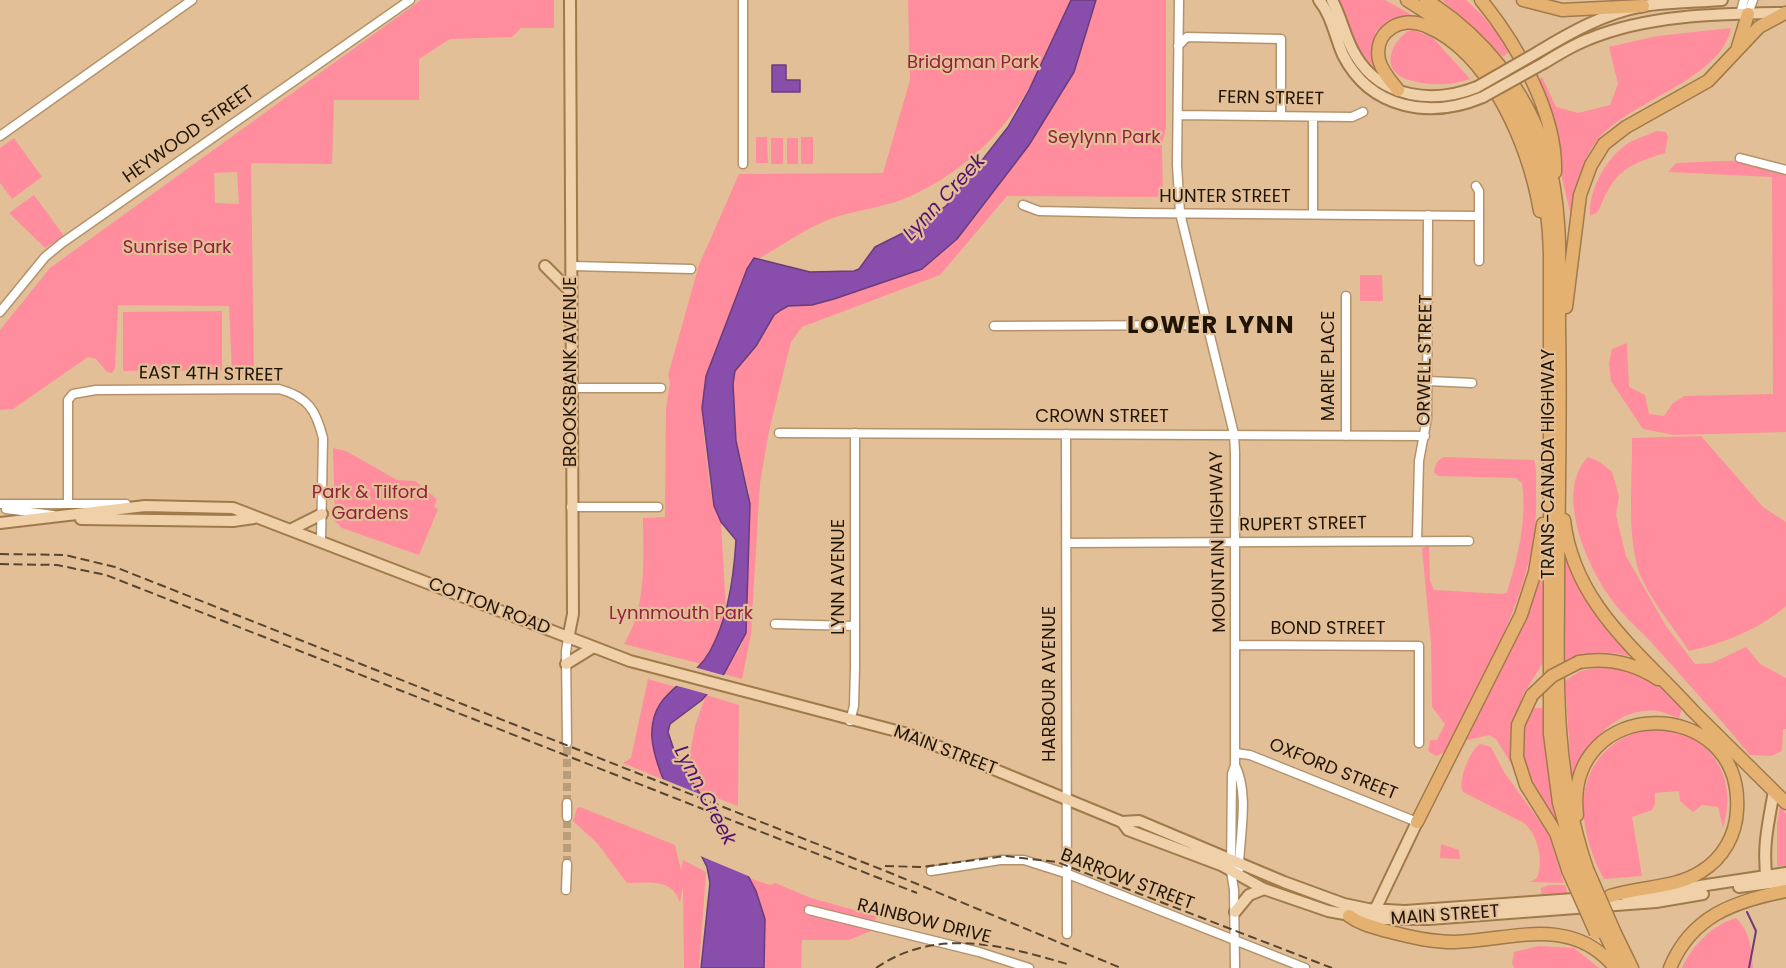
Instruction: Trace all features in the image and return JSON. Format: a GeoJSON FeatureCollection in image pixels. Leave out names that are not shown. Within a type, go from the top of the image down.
{"type":"FeatureCollection","features":[{"type":"Feature","properties":{"kind":"highway","name":"TRANS-CANADA HIGHWAY"},"geometry":{"type":"LineString","coordinates":[[1407,0],[1449,28],[1485,63],[1512,99],[1531,140],[1542,174],[1548,213],[1555,356]]}},
{"type":"Feature","properties":{"kind":"highway","name":"TRANS-CANADA HIGHWAY"},"geometry":{"type":"LineString","coordinates":[[1426,0],[1463,27],[1511,80],[1535,123],[1554,188],[1558,233],[1554,466],[1559,733],[1578,870],[1605,932],[1616,966]]}},
{"type":"Feature","properties":{"kind":"highway"},"geometry":{"type":"LineString","coordinates":[[1481,0],[1512,45],[1537,94],[1555,152],[1554,188]]}},
{"type":"Feature","properties":{"kind":"highway"},"geometry":{"type":"LineString","coordinates":[[1523,0],[1562,10],[1643,6]]}},
{"type":"Feature","properties":{"kind":"highway"},"geometry":{"type":"LineString","coordinates":[[1555,356],[1578,205],[1595,158],[1611,137],[1708,81],[1721,70],[1738,47],[1759,27],[1785,13]]}},
{"type":"Feature","properties":{"kind":"highway"},"geometry":{"type":"LineString","coordinates":[[1738,47],[1744,14]]}},
{"type":"Feature","properties":{"kind":"highway"},"geometry":{"type":"LineString","coordinates":[[1398,90],[1382,68],[1379,46],[1382,38],[1391,28],[1412,22],[1436,31],[1465,54],[1487,79],[1505,106],[1526,152],[1538,195],[1555,356]]}},
{"type":"Feature","properties":{"kind":"highway"},"geometry":{"type":"LineString","coordinates":[[1554,466],[1573,564],[1584,587],[1606,618],[1695,713]]}},
{"type":"Feature","properties":{"kind":"highway"},"geometry":{"type":"LineString","coordinates":[[1417,822],[1508,644],[1527,600],[1538,559],[1554,466]]}},
{"type":"Feature","properties":{"kind":"highway"},"geometry":{"type":"LineString","coordinates":[[1605,932],[1578,870],[1526,785],[1516,757],[1518,725],[1532,695],[1552,676],[1580,662],[1614,660],[1639,667],[1659,679],[1786,803]]}},
{"type":"Feature","properties":{"kind":"highway"},"geometry":{"type":"LineString","coordinates":[[1578,870],[1576,792],[1584,766],[1595,749],[1620,730],[1656,722],[1687,728],[1712,744],[1727,763],[1737,793],[1737,816],[1727,846],[1712,864],[1694,876],[1610,896]]}},
{"type":"Feature","properties":{"kind":"highway"},"geometry":{"type":"LineString","coordinates":[[1670,968],[1691,933],[1718,912],[1740,902],[1786,891]]}},
{"type":"Feature","properties":{"kind":"highway"},"geometry":{"type":"LineString","coordinates":[[1349,915],[1367,925],[1414,938],[1439,942],[1565,934],[1592,944],[1616,966]]}},
{"type":"Feature","properties":{"kind":"highway","name":"TRANS-CANADA HIGHWAY"},"geometry":{"type":"LineString","coordinates":[[1605,932],[1632,968]]}},
{"type":"Feature","properties":{"kind":"main road","name":"BROOKSBANK AVENUE"},"geometry":{"type":"LineString","coordinates":[[568,639],[573,614],[570,0]]}},
{"type":"Feature","properties":{"kind":"main road"},"geometry":{"type":"LineString","coordinates":[[1319,0],[1351,67],[1371,88],[1383,97],[1405,106],[1435,110],[1452,108],[1480,92],[1538,52],[1586,25],[1643,6],[1722,0]]}},
{"type":"Feature","properties":{"kind":"main road"},"geometry":{"type":"LineString","coordinates":[[1332,0],[1357,58],[1374,76],[1398,90],[1434,98],[1480,92],[1544,63],[1588,39],[1630,26],[1744,14],[1785,13]]}},
{"type":"Feature","properties":{"kind":"main road"},"geometry":{"type":"LineString","coordinates":[[545,266],[571,292]]}},
{"type":"Feature","properties":{"kind":"main road","name":"COTTON ROAD"},"geometry":{"type":"LineString","coordinates":[[63,518],[145,506],[233,508],[254,518],[292,529],[592,648],[728,688]]}},
{"type":"Feature","properties":{"kind":"main road"},"geometry":{"type":"LineString","coordinates":[[292,529],[322,514]]}},
{"type":"Feature","properties":{"kind":"main road"},"geometry":{"type":"LineString","coordinates":[[0,523],[63,518]]}},
{"type":"Feature","properties":{"kind":"main road","name":"COTTON ROAD"},"geometry":{"type":"LineString","coordinates":[[63,518],[106,521],[233,521],[254,518]]}},
{"type":"Feature","properties":{"kind":"main road"},"geometry":{"type":"LineString","coordinates":[[566,664],[592,648]]}},
{"type":"Feature","properties":{"kind":"main road","name":"MAIN STREET"},"geometry":{"type":"LineString","coordinates":[[728,688],[908,734],[1122,822],[1139,821],[1325,897],[1375,910],[1405,911],[1668,892],[1766,879],[1786,881]]}},
{"type":"Feature","properties":{"kind":"main road"},"geometry":{"type":"LineString","coordinates":[[1766,879],[1764,842],[1774,790]]}},
{"type":"Feature","properties":{"kind":"main road","name":"MAIN STREET"},"geometry":{"type":"LineString","coordinates":[[1122,822],[1128,830],[1264,889],[1349,915],[1384,920],[1412,920],[1656,902],[1786,873]]}},
{"type":"Feature","properties":{"kind":"main road"},"geometry":{"type":"LineString","coordinates":[[1384,920],[1375,910],[1417,822]]}},
{"type":"Feature","properties":{"kind":"main road"},"geometry":{"type":"LineString","coordinates":[[1235,912],[1250,895],[1264,889]]}},
{"type":"Feature","properties":{"kind":"street"},"geometry":{"type":"LineString","coordinates":[[1,133],[192,0]]}},
{"type":"Feature","properties":{"kind":"street","name":"HEYWOOD STREET"},"geometry":{"type":"LineString","coordinates":[[0,312],[45,258],[62,243],[410,0]]}},
{"type":"Feature","properties":{"kind":"street"},"geometry":{"type":"LineString","coordinates":[[743,0],[743,164]]}},
{"type":"Feature","properties":{"kind":"street","name":"MOUNTAIN HIGHWAY"},"geometry":{"type":"LineString","coordinates":[[1179,0],[1180,213],[1234,434],[1237,542],[1235,765],[1240,775],[1241,809],[1235,860],[1235,968]]}},
{"type":"Feature","properties":{"kind":"street"},"geometry":{"type":"LineString","coordinates":[[1744,0],[1744,14]]}},
{"type":"Feature","properties":{"kind":"street"},"geometry":{"type":"LineString","coordinates":[[1744,14],[1753,0]]}},
{"type":"Feature","properties":{"kind":"street"},"geometry":{"type":"LineString","coordinates":[[1178,28],[1186,37],[1281,39],[1281,116]]}},
{"type":"Feature","properties":{"kind":"street"},"geometry":{"type":"LineString","coordinates":[[1178,46],[1186,37]]}},
{"type":"Feature","properties":{"kind":"street","name":"FERN STREET"},"geometry":{"type":"LineString","coordinates":[[1178,115],[1352,117],[1363,112]]}},
{"type":"Feature","properties":{"kind":"street"},"geometry":{"type":"LineString","coordinates":[[1313,117],[1313,214]]}},
{"type":"Feature","properties":{"kind":"street"},"geometry":{"type":"LineString","coordinates":[[1740,158],[1786,170]]}},
{"type":"Feature","properties":{"kind":"street"},"geometry":{"type":"LineString","coordinates":[[1476,186],[1479,191],[1479,261]]}},
{"type":"Feature","properties":{"kind":"street","name":"HUNTER STREET"},"geometry":{"type":"LineString","coordinates":[[1023,205],[1039,211],[1478,216]]}},
{"type":"Feature","properties":{"kind":"street","name":"ORWELL STREET"},"geometry":{"type":"LineString","coordinates":[[1418,541],[1419,461],[1425,436],[1428,381],[1428,215]]}},
{"type":"Feature","properties":{"kind":"street"},"geometry":{"type":"LineString","coordinates":[[572,266],[691,269]]}},
{"type":"Feature","properties":{"kind":"street","name":"MARIE PLACE"},"geometry":{"type":"LineString","coordinates":[[1346,296],[1346,436]]}},
{"type":"Feature","properties":{"kind":"street"},"geometry":{"type":"LineString","coordinates":[[994,326],[1207,325]]}},
{"type":"Feature","properties":{"kind":"street"},"geometry":{"type":"LineString","coordinates":[[1428,381],[1472,383]]}},
{"type":"Feature","properties":{"kind":"street"},"geometry":{"type":"LineString","coordinates":[[571,388],[661,388]]}},
{"type":"Feature","properties":{"kind":"street","name":"EAST 4TH STREET"},"geometry":{"type":"LineString","coordinates":[[68,503],[68,400],[73,394],[96,390],[279,389],[296,394],[314,408],[323,438],[321,541]]}},
{"type":"Feature","properties":{"kind":"street","name":"CROWN STREET"},"geometry":{"type":"LineString","coordinates":[[779,433],[1425,436]]}},
{"type":"Feature","properties":{"kind":"street","name":"LYNN AVENUE"},"geometry":{"type":"LineString","coordinates":[[850,721],[854,705],[855,433]]}},
{"type":"Feature","properties":{"kind":"street","name":"HARBOUR AVENUE"},"geometry":{"type":"LineString","coordinates":[[1066,434],[1067,934]]}},
{"type":"Feature","properties":{"kind":"street"},"geometry":{"type":"LineString","coordinates":[[0,506],[68,503],[145,506]]}},
{"type":"Feature","properties":{"kind":"street"},"geometry":{"type":"LineString","coordinates":[[0,506],[63,518]]}},
{"type":"Feature","properties":{"kind":"street"},"geometry":{"type":"LineString","coordinates":[[571,507],[658,507]]}},
{"type":"Feature","properties":{"kind":"street","name":"RUPERT STREET"},"geometry":{"type":"LineString","coordinates":[[1066,543],[1469,541]]}},
{"type":"Feature","properties":{"kind":"street"},"geometry":{"type":"LineString","coordinates":[[775,624],[855,626]]}},
{"type":"Feature","properties":{"kind":"street","name":"BROOKSBANK AVENUE"},"geometry":{"type":"LineString","coordinates":[[567,743],[568,639]]}},
{"type":"Feature","properties":{"kind":"street","name":"BOND STREET"},"geometry":{"type":"LineString","coordinates":[[1236,645],[1419,646],[1419,743]]}},
{"type":"Feature","properties":{"kind":"street","name":"OXFORD STREET"},"geometry":{"type":"LineString","coordinates":[[1235,753],[1250,755],[1417,822]]}},
{"type":"Feature","properties":{"kind":"street"},"geometry":{"type":"LineString","coordinates":[[567,803],[567,817]]}},
{"type":"Feature","properties":{"kind":"street","name":"BARROW STREET"},"geometry":{"type":"LineString","coordinates":[[931,871],[1000,860],[1024,860],[1068,874],[1305,968]]}},
{"type":"Feature","properties":{"kind":"street"},"geometry":{"type":"LineString","coordinates":[[566,890],[567,864]]}},
{"type":"Feature","properties":{"kind":"street","name":"RAINBOW DRIVE"},"geometry":{"type":"LineString","coordinates":[[809,910],[979,952],[1029,968]]}},
{"type":"Feature","properties":{"kind":"green space","name":"Sunrise Park"},"geometry":{"type":"Polygon","coordinates":[[[421,0],[554,0],[554,28],[521,28],[512,37],[450,39],[419,59],[419,100],[334,100],[332,164],[251,163],[254,375],[232,373],[229,306],[118,305],[115,368],[112,373],[107,372],[96,359],[88,357],[13,409],[0,410],[0,330],[50,268],[421,0]],[[237,172],[214,173],[215,203],[239,204],[237,172]]]}},
{"type":"Feature","properties":{"kind":"green space"},"geometry":{"type":"Polygon","coordinates":[[[908,0],[1071,0],[1044,62],[1029,89],[991,139],[968,160],[942,179],[911,196],[826,221],[806,230],[760,258],[754,258],[747,269],[706,376],[704,389],[703,427],[710,487],[721,522],[726,610],[716,640],[701,664],[624,644],[637,614],[640,599],[643,567],[643,518],[665,517],[666,409],[670,382],[668,375],[699,265],[739,174],[883,173],[910,80],[908,0]]]}},
{"type":"Feature","properties":{"kind":"green space","name":"Seylynn Park"},"geometry":{"type":"Polygon","coordinates":[[[1096,0],[1166,0],[1166,128],[1162,144],[1163,197],[1007,196],[940,275],[802,327],[791,342],[769,431],[760,483],[751,634],[742,679],[724,674],[742,644],[746,625],[749,492],[736,441],[733,384],[735,371],[756,346],[774,315],[781,310],[788,306],[812,305],[834,299],[922,269],[957,239],[1029,145],[1074,72],[1096,0]]]}},
{"type":"Feature","properties":{"kind":"green space"},"geometry":{"type":"Polygon","coordinates":[[[1337,0],[1385,0],[1419,19],[1395,18],[1375,32],[1377,71],[1360,51],[1337,0]]]}},
{"type":"Feature","properties":{"kind":"green space"},"geometry":{"type":"Polygon","coordinates":[[[1442,0],[1466,0],[1511,50],[1503,57],[1442,0]]]}},
{"type":"Feature","properties":{"kind":"green space"},"geometry":{"type":"Polygon","coordinates":[[[1731,28],[1724,46],[1710,62],[1692,77],[1628,114],[1596,142],[1582,168],[1571,216],[1539,80],[1542,77],[1556,107],[1578,113],[1610,105],[1618,84],[1609,47],[1657,36],[1731,28]]]}},
{"type":"Feature","properties":{"kind":"green space"},"geometry":{"type":"Polygon","coordinates":[[[1412,29],[1433,38],[1470,79],[1446,84],[1430,84],[1406,79],[1397,74],[1392,68],[1391,54],[1399,39],[1412,29]]]}},
{"type":"Feature","properties":{"kind":"green space"},"geometry":{"type":"Polygon","coordinates":[[[1657,131],[1666,132],[1668,137],[1665,153],[1639,162],[1622,172],[1609,188],[1598,212],[1590,216],[1592,195],[1596,185],[1614,156],[1630,142],[1657,131]]]}},
{"type":"Feature","properties":{"kind":"green space"},"geometry":{"type":"Polygon","coordinates":[[[756,137],[767,137],[768,163],[756,163],[756,137]]]}},
{"type":"Feature","properties":{"kind":"green space"},"geometry":{"type":"Polygon","coordinates":[[[801,137],[813,137],[813,164],[801,164],[801,137]]]}},
{"type":"Feature","properties":{"kind":"green space"},"geometry":{"type":"Polygon","coordinates":[[[14,138],[42,177],[12,199],[0,183],[0,148],[14,138]]]}},
{"type":"Feature","properties":{"kind":"green space"},"geometry":{"type":"Polygon","coordinates":[[[771,138],[783,138],[783,164],[771,164],[771,138]]]}},
{"type":"Feature","properties":{"kind":"green space"},"geometry":{"type":"Polygon","coordinates":[[[787,138],[798,138],[798,164],[787,164],[787,138]]]}},
{"type":"Feature","properties":{"kind":"green space"},"geometry":{"type":"Polygon","coordinates":[[[1751,160],[1786,175],[1786,432],[1674,435],[1643,429],[1611,381],[1609,363],[1612,349],[1627,343],[1629,387],[1645,395],[1649,414],[1664,416],[1672,404],[1684,396],[1773,394],[1772,177],[1668,172],[1676,163],[1751,160]]]}},
{"type":"Feature","properties":{"kind":"green space"},"geometry":{"type":"Polygon","coordinates":[[[34,195],[64,236],[45,248],[9,213],[34,195]]]}},
{"type":"Feature","properties":{"kind":"green space"},"geometry":{"type":"Polygon","coordinates":[[[1360,275],[1382,275],[1383,301],[1360,301],[1360,275]]]}},
{"type":"Feature","properties":{"kind":"green space"},"geometry":{"type":"Polygon","coordinates":[[[222,311],[222,370],[123,371],[123,312],[222,311]]]}},
{"type":"Feature","properties":{"kind":"green space"},"geometry":{"type":"Polygon","coordinates":[[[1701,436],[1763,507],[1786,522],[1786,606],[1753,628],[1714,644],[1689,651],[1653,599],[1637,566],[1631,511],[1632,438],[1701,436]]]}},
{"type":"Feature","properties":{"kind":"green space","name":"Park & Tilford Gardens"},"geometry":{"type":"Polygon","coordinates":[[[333,448],[346,451],[397,480],[415,481],[437,499],[434,507],[438,509],[419,555],[342,528],[335,521],[333,448]]]}},
{"type":"Feature","properties":{"kind":"green space"},"geometry":{"type":"Polygon","coordinates":[[[1444,457],[1534,460],[1536,467],[1535,524],[1522,587],[1510,618],[1454,736],[1445,752],[1436,756],[1428,751],[1430,740],[1437,740],[1445,724],[1432,707],[1431,644],[1422,548],[1429,546],[1430,580],[1434,590],[1503,594],[1507,592],[1515,566],[1523,511],[1522,483],[1515,478],[1438,476],[1434,472],[1435,467],[1444,457]]]}},
{"type":"Feature","properties":{"kind":"green space"},"geometry":{"type":"Polygon","coordinates":[[[1588,457],[1600,462],[1612,472],[1619,496],[1616,515],[1626,556],[1666,626],[1695,664],[1712,663],[1746,647],[1760,664],[1786,678],[1786,729],[1783,729],[1782,751],[1771,756],[1750,755],[1611,600],[1590,563],[1577,525],[1574,488],[1578,471],[1588,457]]]}},
{"type":"Feature","properties":{"kind":"green space"},"geometry":{"type":"Polygon","coordinates":[[[1546,554],[1546,658],[1523,695],[1514,724],[1518,775],[1496,739],[1489,735],[1468,740],[1466,737],[1508,654],[1542,555],[1546,554]]]}},
{"type":"Feature","properties":{"kind":"green space"},"geometry":{"type":"Polygon","coordinates":[[[1562,554],[1566,554],[1571,571],[1586,600],[1607,626],[1643,661],[1612,653],[1592,653],[1562,663],[1562,554]]]}},
{"type":"Feature","properties":{"kind":"green space"},"geometry":{"type":"Polygon","coordinates":[[[1607,666],[1631,671],[1649,679],[1682,708],[1679,718],[1657,711],[1642,711],[1614,722],[1602,732],[1583,757],[1572,784],[1565,681],[1580,671],[1607,666]]]}},
{"type":"Feature","properties":{"kind":"green space"},"geometry":{"type":"Polygon","coordinates":[[[648,679],[675,687],[664,698],[653,719],[655,754],[664,780],[623,763],[631,758],[648,679]]]}},
{"type":"Feature","properties":{"kind":"green space"},"geometry":{"type":"Polygon","coordinates":[[[706,695],[739,705],[738,806],[701,792],[687,771],[695,726],[706,695]]]}},
{"type":"Feature","properties":{"kind":"green space"},"geometry":{"type":"Polygon","coordinates":[[[1531,708],[1546,708],[1559,824],[1534,783],[1524,756],[1525,725],[1531,708]]]}},
{"type":"Feature","properties":{"kind":"green space"},"geometry":{"type":"Polygon","coordinates":[[[1665,729],[1697,742],[1718,764],[1727,794],[1727,811],[1723,828],[1718,807],[1702,805],[1693,812],[1680,801],[1679,791],[1655,793],[1655,804],[1652,810],[1632,817],[1642,876],[1604,879],[1588,839],[1584,819],[1584,799],[1588,780],[1596,763],[1610,747],[1629,735],[1665,729]]]}},
{"type":"Feature","properties":{"kind":"green space"},"geometry":{"type":"Polygon","coordinates":[[[1480,744],[1491,747],[1504,772],[1548,833],[1564,883],[1530,882],[1537,878],[1540,856],[1529,828],[1524,823],[1463,792],[1462,781],[1466,766],[1472,753],[1480,744]]]}},
{"type":"Feature","properties":{"kind":"green space"},"geometry":{"type":"Polygon","coordinates":[[[580,807],[675,845],[681,870],[683,860],[706,872],[699,968],[684,968],[683,885],[680,903],[677,895],[666,886],[652,883],[627,883],[597,843],[573,821],[577,808],[580,807]]]}},
{"type":"Feature","properties":{"kind":"green space"},"geometry":{"type":"Polygon","coordinates":[[[1780,807],[1786,814],[1786,866],[1777,866],[1777,824],[1780,807]]]}},
{"type":"Feature","properties":{"kind":"green space"},"geometry":{"type":"Polygon","coordinates":[[[1441,844],[1459,850],[1460,859],[1440,858],[1441,844]]]}},
{"type":"Feature","properties":{"kind":"green space"},"geometry":{"type":"Polygon","coordinates":[[[749,878],[770,885],[775,883],[811,898],[876,916],[873,930],[849,940],[802,940],[801,968],[764,968],[765,919],[749,878]]]}},
{"type":"Feature","properties":{"kind":"green space"},"geometry":{"type":"Polygon","coordinates":[[[1549,885],[1565,885],[1568,894],[1541,894],[1541,888],[1549,885]]]}},
{"type":"Feature","properties":{"kind":"green space"},"geometry":{"type":"Polygon","coordinates":[[[1736,918],[1747,935],[1753,968],[1682,968],[1691,952],[1704,937],[1727,921],[1736,918]]]}},
{"type":"Feature","properties":{"kind":"green space"},"geometry":{"type":"Polygon","coordinates":[[[1539,946],[1574,948],[1599,968],[1514,968],[1512,963],[1514,952],[1539,946]]]}},
{"type":"Feature","properties":{"kind":"shaded area"},"geometry":{"type":"Polygon","coordinates":[[[1071,0],[1096,0],[1074,72],[1029,145],[957,239],[922,269],[834,299],[812,305],[788,306],[781,310],[774,315],[756,346],[735,371],[733,384],[736,441],[750,504],[746,633],[724,674],[702,700],[670,724],[668,732],[676,756],[728,837],[756,891],[765,919],[764,968],[701,968],[710,883],[707,867],[666,786],[659,769],[652,738],[657,709],[664,699],[702,663],[710,651],[726,611],[732,583],[736,540],[721,522],[714,506],[702,408],[706,376],[747,269],[754,258],[810,272],[854,271],[859,269],[875,247],[913,228],[946,206],[1008,127],[1029,90],[1071,0]]]}},
{"type":"Feature","properties":{"kind":"shaded area"},"geometry":{"type":"Polygon","coordinates":[[[772,65],[786,65],[786,80],[800,80],[800,92],[772,92],[772,65]]]}},
{"type":"Feature","properties":{"kind":"pier"},"geometry":{"type":"Polygon","coordinates":[[[694,667],[726,676],[710,695],[674,685],[694,667]]]}},
{"type":"Feature","properties":{"kind":"pier"},"geometry":{"type":"Polygon","coordinates":[[[660,778],[707,797],[753,878],[698,855],[660,778]]]}},
{"type":"Feature","properties":{"kind":"waterway"},"geometry":{"type":"LineString","coordinates":[[1747,912],[1756,931],[1749,968]]}},
{"type":"Feature","properties":{"kind":"tunnel"},"geometry":{"type":"LineString","coordinates":[[567,743],[567,803]]}},
{"type":"Feature","properties":{"kind":"tunnel"},"geometry":{"type":"LineString","coordinates":[[567,817],[567,864]]}},
{"type":"Feature","properties":{"kind":"railway"},"geometry":{"type":"LineString","coordinates":[[0,554],[65,555],[115,567],[888,872],[1121,968]]}},
{"type":"Feature","properties":{"kind":"railway"},"geometry":{"type":"LineString","coordinates":[[0,564],[57,565],[106,575],[917,893]]}},
{"type":"Feature","properties":{"kind":"railway"},"geometry":{"type":"LineString","coordinates":[[885,866],[921,867],[1005,856],[1057,862],[1332,968]]}},
{"type":"Feature","properties":{"kind":"railway"},"geometry":{"type":"LineString","coordinates":[[876,968],[899,955],[922,947],[946,944],[994,946],[1067,964]]}},
{"type":"Feature","properties":{"kind":"district","name":"LOWER LYNN"},"geometry":{"type":"Point","coordinates":[1211,327]}},
{"type":"Feature","properties":{"kind":"park label","name":"Bridgman Park"},"geometry":{"type":"Point","coordinates":[973,63]}},
{"type":"Feature","properties":{"kind":"park label","name":"Lynnmouth Park"},"geometry":{"type":"Point","coordinates":[681,614]}},
{"type":"Feature","properties":{"kind":"water label","name":"Lynn Creek"},"geometry":{"type":"Point","coordinates":[945,198]}},
{"type":"Feature","properties":{"kind":"water label","name":"Lynn Creek"},"geometry":{"type":"Point","coordinates":[704,796]}}]}
